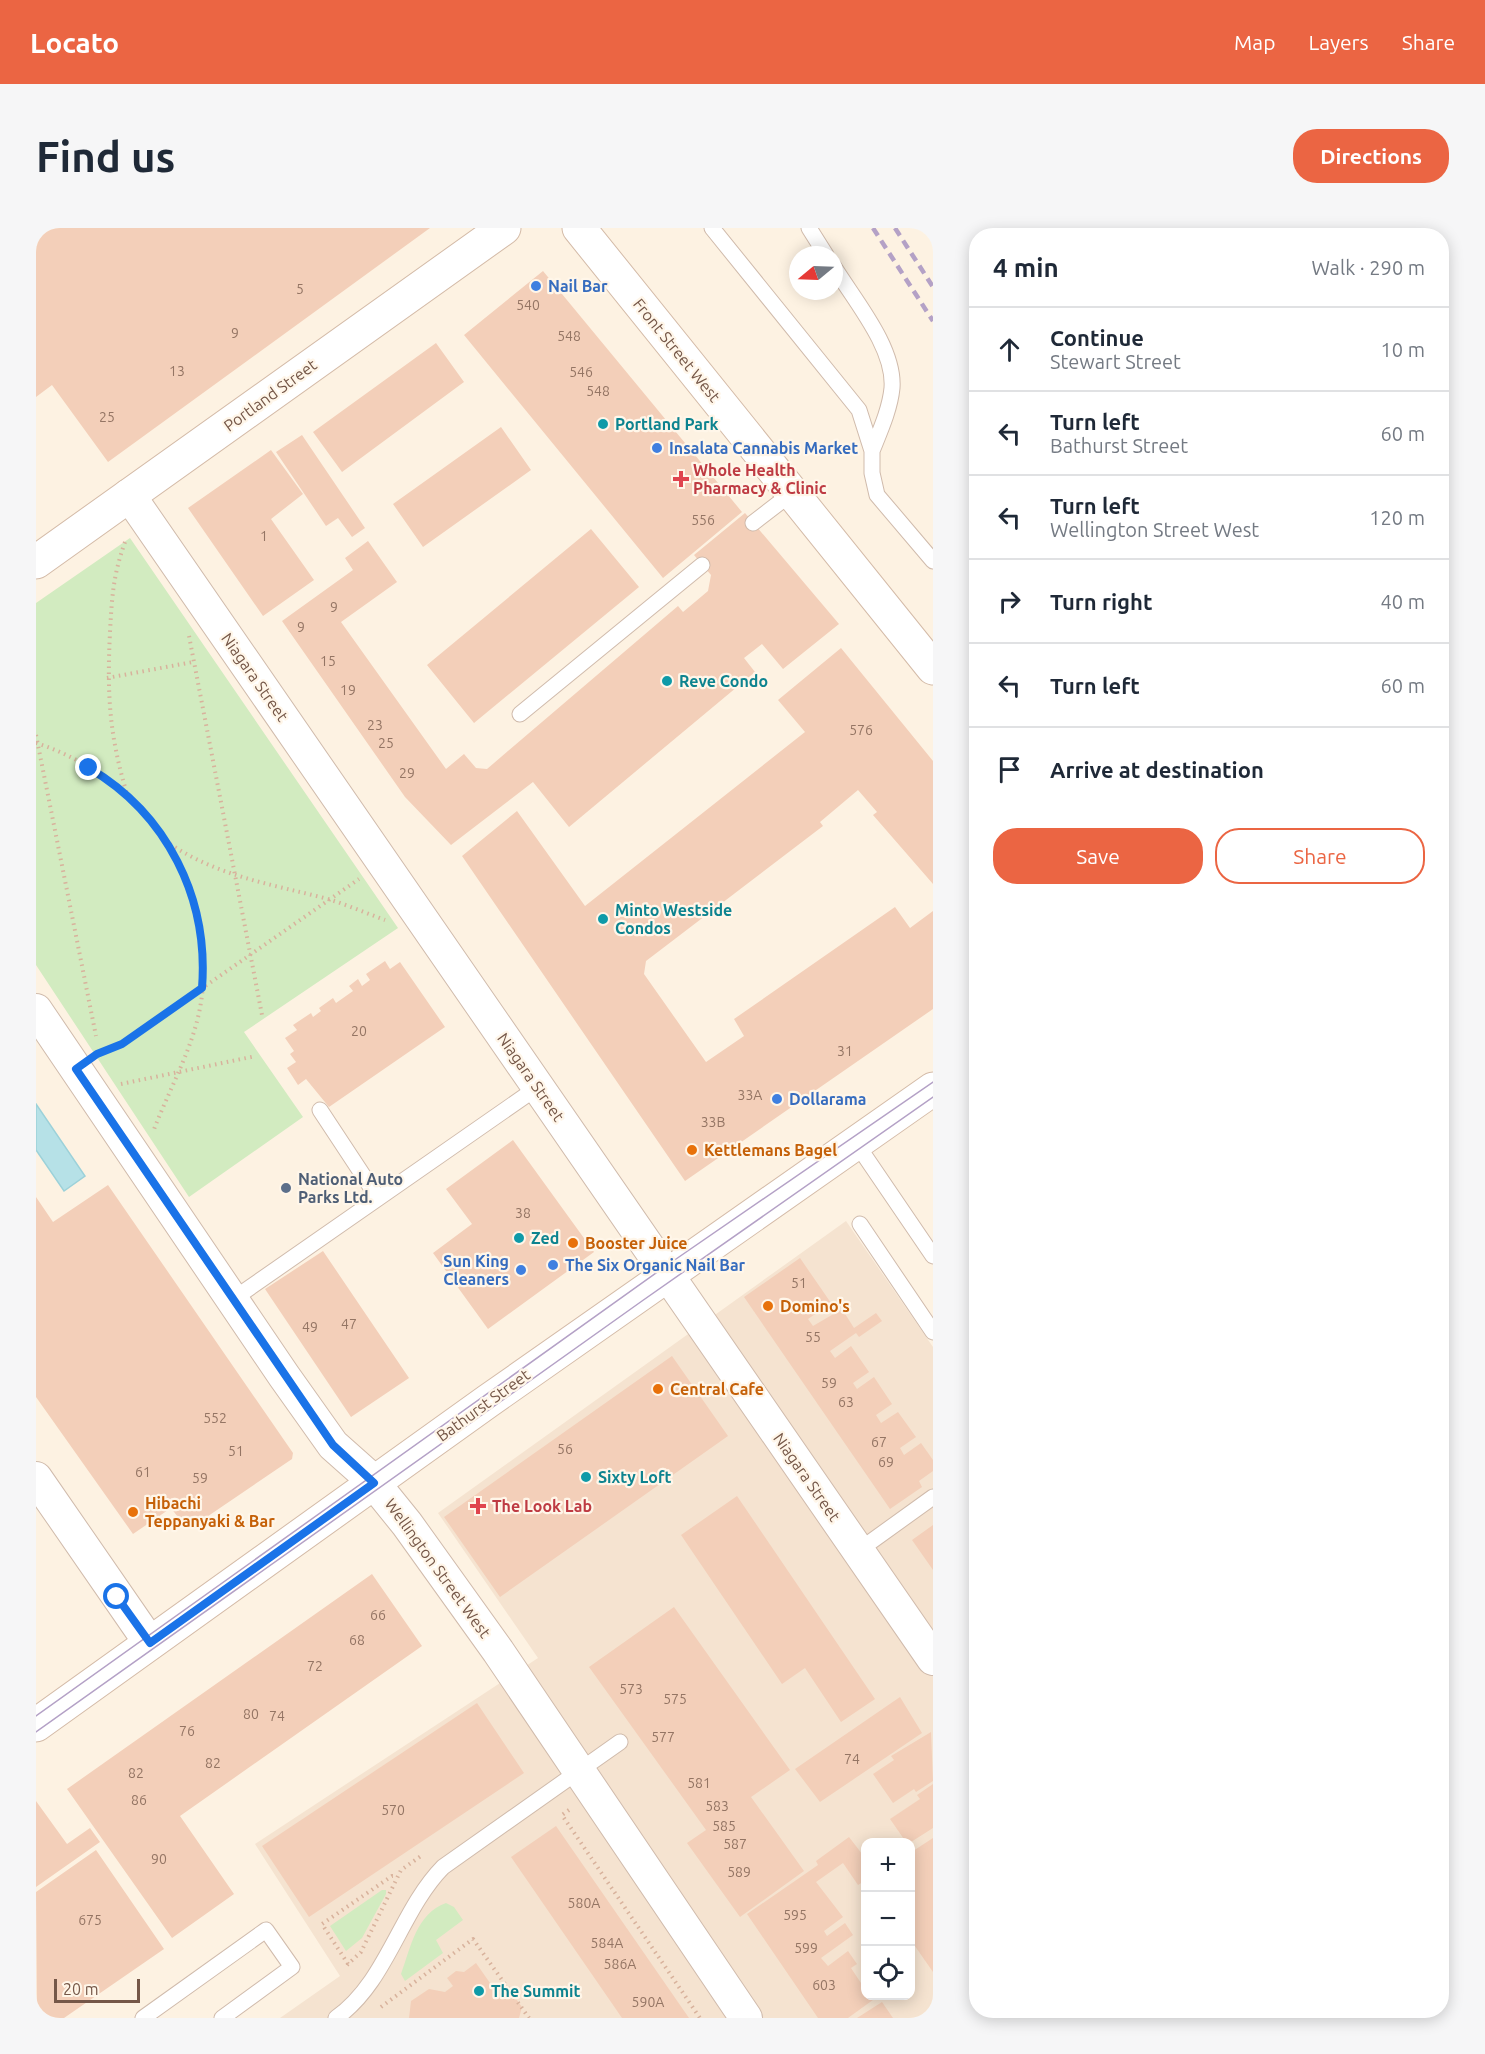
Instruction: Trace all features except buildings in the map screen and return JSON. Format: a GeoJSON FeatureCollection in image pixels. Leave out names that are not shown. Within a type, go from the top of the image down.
{"type":"FeatureCollection","features":[{"type":"Feature","properties":{"kind":"main road","name":"Portland Street"},"geometry":{"type":"LineString","coordinates":[[36,562],[504,228]]}},
{"type":"Feature","properties":{"kind":"main road","name":"Front Street West"},"geometry":{"type":"LineString","coordinates":[[579,228],[933,668]]}},
{"type":"Feature","properties":{"kind":"main road","name":"Bathurst Street"},"geometry":{"type":"LineString","coordinates":[[36,1725],[374,1483],[933,1089]]}},
{"type":"Feature","properties":{"kind":"street","name":"Niagara Street"},"geometry":{"type":"LineString","coordinates":[[129,495],[933,1659]]}},
{"type":"Feature","properties":{"kind":"street","name":"Wellington Street West"},"geometry":{"type":"LineString","coordinates":[[36,1010],[333,1445],[374,1483],[482,1628],[746,2018]]}},
{"type":"Feature","properties":{"kind":"street"},"geometry":{"type":"LineString","coordinates":[[36,1478],[150,1643]]}},
{"type":"Feature","properties":{"kind":"lane"},"geometry":{"type":"LineString","coordinates":[[712,228],[859,410],[872,451],[872,474],[877,495],[933,561]]}},
{"type":"Feature","properties":{"kind":"lane"},"geometry":{"type":"LineString","coordinates":[[809,228],[820,246]]}},
{"type":"Feature","properties":{"kind":"lane"},"geometry":{"type":"LineString","coordinates":[[843,282],[885,350],[891,369],[892,389],[872,451]]}},
{"type":"Feature","properties":{"kind":"lane"},"geometry":{"type":"LineString","coordinates":[[753,523],[792,493]]}},
{"type":"Feature","properties":{"kind":"lane"},"geometry":{"type":"LineString","coordinates":[[520,714],[702,565]]}},
{"type":"Feature","properties":{"kind":"lane"},"geometry":{"type":"LineString","coordinates":[[232,1300],[538,1087]]}},
{"type":"Feature","properties":{"kind":"lane"},"geometry":{"type":"LineString","coordinates":[[320,1110],[378,1198]]}},
{"type":"Feature","properties":{"kind":"lane"},"geometry":{"type":"LineString","coordinates":[[856,1143],[933,1256]]}},
{"type":"Feature","properties":{"kind":"lane"},"geometry":{"type":"LineString","coordinates":[[860,1224],[933,1332]]}},
{"type":"Feature","properties":{"kind":"lane"},"geometry":{"type":"LineString","coordinates":[[858,1551],[933,1497]]}},
{"type":"Feature","properties":{"kind":"lane"},"geometry":{"type":"LineString","coordinates":[[336,2018],[363,1995],[426,1884],[443,1867],[620,1742]]}},
{"type":"Feature","properties":{"kind":"lane"},"geometry":{"type":"LineString","coordinates":[[143,2018],[266,1930],[292,1967],[222,2018]]}},
{"type":"Feature","properties":{"kind":"path"},"geometry":{"type":"LineString","coordinates":[[126,538],[113,577],[108,678],[112,735],[127,795]]}},
{"type":"Feature","properties":{"kind":"path"},"geometry":{"type":"LineString","coordinates":[[188,631],[262,1015]]}},
{"type":"Feature","properties":{"kind":"path"},"geometry":{"type":"LineString","coordinates":[[108,678],[193,662]]}},
{"type":"Feature","properties":{"kind":"path"},"geometry":{"type":"LineString","coordinates":[[36,735],[96,1036]]}},
{"type":"Feature","properties":{"kind":"path"},"geometry":{"type":"LineString","coordinates":[[37,743],[89,768],[127,795],[169,843],[195,860],[237,877],[330,900],[389,921]]}},
{"type":"Feature","properties":{"kind":"path"},"geometry":{"type":"LineString","coordinates":[[152,1135],[195,1026],[202,988],[204,953],[199,925],[185,878],[169,843]]}},
{"type":"Feature","properties":{"kind":"path"},"geometry":{"type":"LineString","coordinates":[[76,1069],[97,1054],[122,1044],[362,877]]}},
{"type":"Feature","properties":{"kind":"path"},"geometry":{"type":"LineString","coordinates":[[118,1086],[256,1056]]}},
{"type":"Feature","properties":{"kind":"path"},"geometry":{"type":"LineString","coordinates":[[562,1815],[700,2018]]}},
{"type":"Feature","properties":{"kind":"path"},"geometry":{"type":"LineString","coordinates":[[348,1964],[322,1924],[392,1876],[397,1876]]}},
{"type":"Feature","properties":{"kind":"path"},"geometry":{"type":"LineString","coordinates":[[375,2012],[473,1939],[529,2018]]}},
{"type":"Feature","properties":{"kind":"shaded area"},"geometry":{"type":"Polygon","coordinates":[[[846,1221],[933,1347],[933,2018],[280,2018],[340,1976],[255,1844],[538,1658],[438,1513],[846,1221]]]}},
{"type":"Feature","properties":{"kind":"green space"},"geometry":{"type":"Polygon","coordinates":[[[130,538],[398,928],[244,1032],[303,1117],[189,1197],[36,965],[36,603],[130,538]]]}},
{"type":"Feature","properties":{"kind":"green space"},"geometry":{"type":"Polygon","coordinates":[[[382,1890],[386,1890],[386,1894],[362,1938],[346,1951],[330,1926],[382,1890]]]}},
{"type":"Feature","properties":{"kind":"green space"},"geometry":{"type":"Polygon","coordinates":[[[446,1903],[454,1907],[463,1920],[436,1940],[443,1953],[405,1981],[401,1974],[416,1932],[428,1915],[446,1903]]]}},
{"type":"Feature","properties":{"kind":"water"},"geometry":{"type":"Polygon","coordinates":[[[36,1104],[85,1176],[64,1191],[36,1150],[36,1104]]]}},
{"type":"Feature","properties":{"kind":"tram line"},"geometry":{"type":"LineString","coordinates":[[36,1716],[663,1268],[933,1082]]}},
{"type":"Feature","properties":{"kind":"tram line"},"geometry":{"type":"LineString","coordinates":[[36,1732],[933,1097]]}},
{"type":"Feature","properties":{"kind":"railway"},"geometry":{"type":"LineString","coordinates":[[873,228],[933,321]]}},
{"type":"Feature","properties":{"kind":"railway"},"geometry":{"type":"LineString","coordinates":[[895,228],[933,287]]}},
{"type":"Feature","properties":{"kind":"place","name":"Nail Bar"},"geometry":{"type":"Point","coordinates":[536,286]}},
{"type":"Feature","properties":{"kind":"place","name":"Portland Park"},"geometry":{"type":"Point","coordinates":[603,424]}},
{"type":"Feature","properties":{"kind":"place","name":"Insalata Cannabis Market"},"geometry":{"type":"Point","coordinates":[657,448]}},
{"type":"Feature","properties":{"kind":"place","name":"Whole Health Pharmacy & Clinic"},"geometry":{"type":"Point","coordinates":[681,479]}},
{"type":"Feature","properties":{"kind":"place","name":"Reve Condo"},"geometry":{"type":"Point","coordinates":[667,681]}},
{"type":"Feature","properties":{"kind":"place","name":"Minto Westside Condos"},"geometry":{"type":"Point","coordinates":[603,919]}},
{"type":"Feature","properties":{"kind":"place","name":"Dollarama"},"geometry":{"type":"Point","coordinates":[777,1099]}},
{"type":"Feature","properties":{"kind":"place","name":"Kettlemans Bagel"},"geometry":{"type":"Point","coordinates":[692,1150]}},
{"type":"Feature","properties":{"kind":"place","name":"National Auto Parks Ltd."},"geometry":{"type":"Point","coordinates":[286,1188]}},
{"type":"Feature","properties":{"kind":"place","name":"Zed"},"geometry":{"type":"Point","coordinates":[519,1238]}},
{"type":"Feature","properties":{"kind":"place","name":"Booster Juice"},"geometry":{"type":"Point","coordinates":[573,1243]}},
{"type":"Feature","properties":{"kind":"place","name":"The Six Organic Nail Bar"},"geometry":{"type":"Point","coordinates":[553,1265]}},
{"type":"Feature","properties":{"kind":"place","name":"Sun King Cleaners"},"geometry":{"type":"Point","coordinates":[521,1270]}},
{"type":"Feature","properties":{"kind":"place","name":"Domino's"},"geometry":{"type":"Point","coordinates":[768,1306]}},
{"type":"Feature","properties":{"kind":"place","name":"Central Cafe"},"geometry":{"type":"Point","coordinates":[658,1389]}},
{"type":"Feature","properties":{"kind":"place","name":"Sixty Loft"},"geometry":{"type":"Point","coordinates":[586,1477]}},
{"type":"Feature","properties":{"kind":"place","name":"The Look Lab"},"geometry":{"type":"Point","coordinates":[478,1506]}},
{"type":"Feature","properties":{"kind":"place","name":"Hibachi Teppanyaki & Bar"},"geometry":{"type":"Point","coordinates":[133,1512]}},
{"type":"Feature","properties":{"kind":"place","name":"The Summit"},"geometry":{"type":"Point","coordinates":[479,1991]}},
{"type":"Feature","properties":{"kind":"route"},"geometry":{"type":"LineString","coordinates":[[89,768],[104,776],[148,816],[177,857],[199,925],[204,953],[204,974],[202,988],[116,1048],[97,1054],[76,1069],[333,1445],[374,1483],[150,1643],[117,1597]]}}]}
